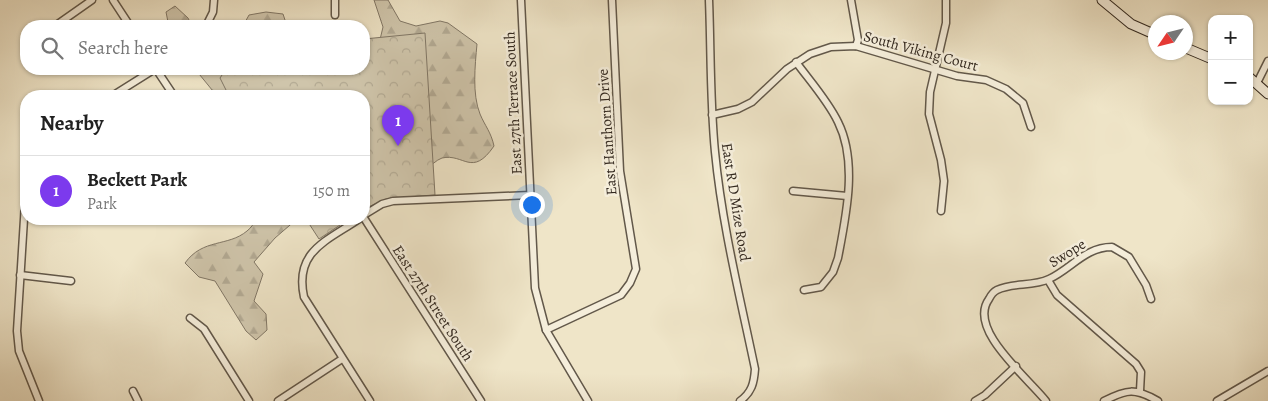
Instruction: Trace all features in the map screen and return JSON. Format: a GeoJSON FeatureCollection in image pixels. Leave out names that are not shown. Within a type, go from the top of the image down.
{"type":"FeatureCollection","features":[{"type":"Feature","properties":{"kind":"main road"},"geometry":{"type":"LineString","coordinates":[[1102,0],[1131,24],[1148,31]]}},
{"type":"Feature","properties":{"kind":"main road"},"geometry":{"type":"LineString","coordinates":[[1193,51],[1208,57]]}},
{"type":"Feature","properties":{"kind":"main road"},"geometry":{"type":"LineString","coordinates":[[1253,80],[1268,94]]}},
{"type":"Feature","properties":{"kind":"street"},"geometry":{"type":"LineString","coordinates":[[64,20],[92,0]]}},
{"type":"Feature","properties":{"kind":"street"},"geometry":{"type":"LineString","coordinates":[[113,0],[126,20]]}},
{"type":"Feature","properties":{"kind":"street"},"geometry":{"type":"LineString","coordinates":[[210,20],[214,0]]}},
{"type":"Feature","properties":{"kind":"street"},"geometry":{"type":"LineString","coordinates":[[335,15],[336,0]]}},
{"type":"Feature","properties":{"kind":"street","name":"East 27th Terrace South"},"geometry":{"type":"LineString","coordinates":[[522,0],[535,288],[546,330],[588,401]]}},
{"type":"Feature","properties":{"kind":"street","name":"East Hanthorn Drive"},"geometry":{"type":"LineString","coordinates":[[546,330],[621,295],[630,283],[636,269],[620,171],[612,0]]}},
{"type":"Feature","properties":{"kind":"street","name":"East R D Mize Road"},"geometry":{"type":"LineString","coordinates":[[710,0],[712,115],[723,211],[755,369],[754,382],[748,395],[740,401]]}},
{"type":"Feature","properties":{"kind":"street"},"geometry":{"type":"LineString","coordinates":[[851,0],[858,40],[856,46]]}},
{"type":"Feature","properties":{"kind":"street"},"geometry":{"type":"LineString","coordinates":[[941,212],[944,181],[942,160],[929,114],[930,92],[946,23],[946,0]]}},
{"type":"Feature","properties":{"kind":"street","name":"South Viking Court"},"geometry":{"type":"LineString","coordinates":[[712,115],[738,109],[752,102],[796,62],[831,47],[856,46],[936,70],[986,80],[1006,89],[1020,100],[1031,127]]}},
{"type":"Feature","properties":{"kind":"street"},"geometry":{"type":"LineString","coordinates":[[1253,80],[1268,61]]}},
{"type":"Feature","properties":{"kind":"street"},"geometry":{"type":"LineString","coordinates":[[796,62],[838,122],[847,147],[849,164],[840,246],[833,272],[821,287],[804,290]]}},
{"type":"Feature","properties":{"kind":"street"},"geometry":{"type":"LineString","coordinates":[[122,90],[145,75]]}},
{"type":"Feature","properties":{"kind":"street"},"geometry":{"type":"LineString","coordinates":[[159,75],[170,90]]}},
{"type":"Feature","properties":{"kind":"street"},"geometry":{"type":"LineString","coordinates":[[793,192],[846,196]]}},
{"type":"Feature","properties":{"kind":"street"},"geometry":{"type":"LineString","coordinates":[[370,212],[382,204],[392,201],[530,195]]}},
{"type":"Feature","properties":{"kind":"street"},"geometry":{"type":"LineString","coordinates":[[23,225],[17,331],[19,351],[39,401]]}},
{"type":"Feature","properties":{"kind":"street"},"geometry":{"type":"LineString","coordinates":[[350,225],[314,249],[306,260],[301,281],[304,297],[370,401]]}},
{"type":"Feature","properties":{"kind":"street","name":"East 27th Street South"},"geometry":{"type":"LineString","coordinates":[[370,225],[481,401]]}},
{"type":"Feature","properties":{"kind":"street","name":"Swope"},"geometry":{"type":"LineString","coordinates":[[1016,366],[993,341],[986,329],[983,317],[984,305],[994,291],[1008,286],[1048,280],[1091,250],[1112,247],[1129,257],[1146,285],[1151,299]]}},
{"type":"Feature","properties":{"kind":"street"},"geometry":{"type":"LineString","coordinates":[[20,275],[71,281]]}},
{"type":"Feature","properties":{"kind":"street"},"geometry":{"type":"LineString","coordinates":[[1048,280],[1057,295],[1136,364],[1141,372],[1140,391]]}},
{"type":"Feature","properties":{"kind":"street"},"geometry":{"type":"LineString","coordinates":[[190,318],[204,329],[249,401]]}},
{"type":"Feature","properties":{"kind":"street"},"geometry":{"type":"LineString","coordinates":[[278,401],[342,359]]}},
{"type":"Feature","properties":{"kind":"street"},"geometry":{"type":"LineString","coordinates":[[975,401],[985,395],[1016,366],[1046,401]]}},
{"type":"Feature","properties":{"kind":"street"},"geometry":{"type":"LineString","coordinates":[[1217,401],[1268,371]]}},
{"type":"Feature","properties":{"kind":"street"},"geometry":{"type":"LineString","coordinates":[[133,391],[138,401]]}},
{"type":"Feature","properties":{"kind":"street"},"geometry":{"type":"LineString","coordinates":[[1104,401],[1127,391],[1140,391],[1158,401]]}},
{"type":"Feature","properties":{"kind":"green space"},"geometry":{"type":"Polygon","coordinates":[[[374,0],[388,0],[400,21],[416,26],[440,21],[448,23],[477,44],[475,80],[477,106],[494,146],[480,161],[474,163],[450,157],[442,158],[426,169],[370,103],[370,90],[212,90],[200,75],[370,75],[370,60],[378,48],[383,27],[374,0]]]}},
{"type":"Feature","properties":{"kind":"green space"},"geometry":{"type":"Polygon","coordinates":[[[175,6],[189,20],[168,20],[166,12],[175,6]]]}},
{"type":"Feature","properties":{"kind":"green space"},"geometry":{"type":"Polygon","coordinates":[[[266,12],[283,14],[285,20],[246,20],[249,15],[266,12]]]}},
{"type":"Feature","properties":{"kind":"green space"},"geometry":{"type":"Polygon","coordinates":[[[425,33],[435,195],[386,199],[370,206],[370,90],[226,90],[220,78],[222,75],[370,75],[370,38],[425,33]]]}},
{"type":"Feature","properties":{"kind":"green space"},"geometry":{"type":"Polygon","coordinates":[[[252,225],[290,225],[275,238],[254,262],[263,274],[254,301],[266,314],[267,330],[256,340],[246,331],[215,281],[199,277],[185,263],[200,250],[240,236],[252,225]]]}},
{"type":"Feature","properties":{"kind":"green space"},"geometry":{"type":"Polygon","coordinates":[[[310,225],[340,225],[319,239],[310,225]]]}},
{"type":"Feature","properties":{"kind":"place","name":"Beckett Park"},"geometry":{"type":"Point","coordinates":[398,146]}}]}
